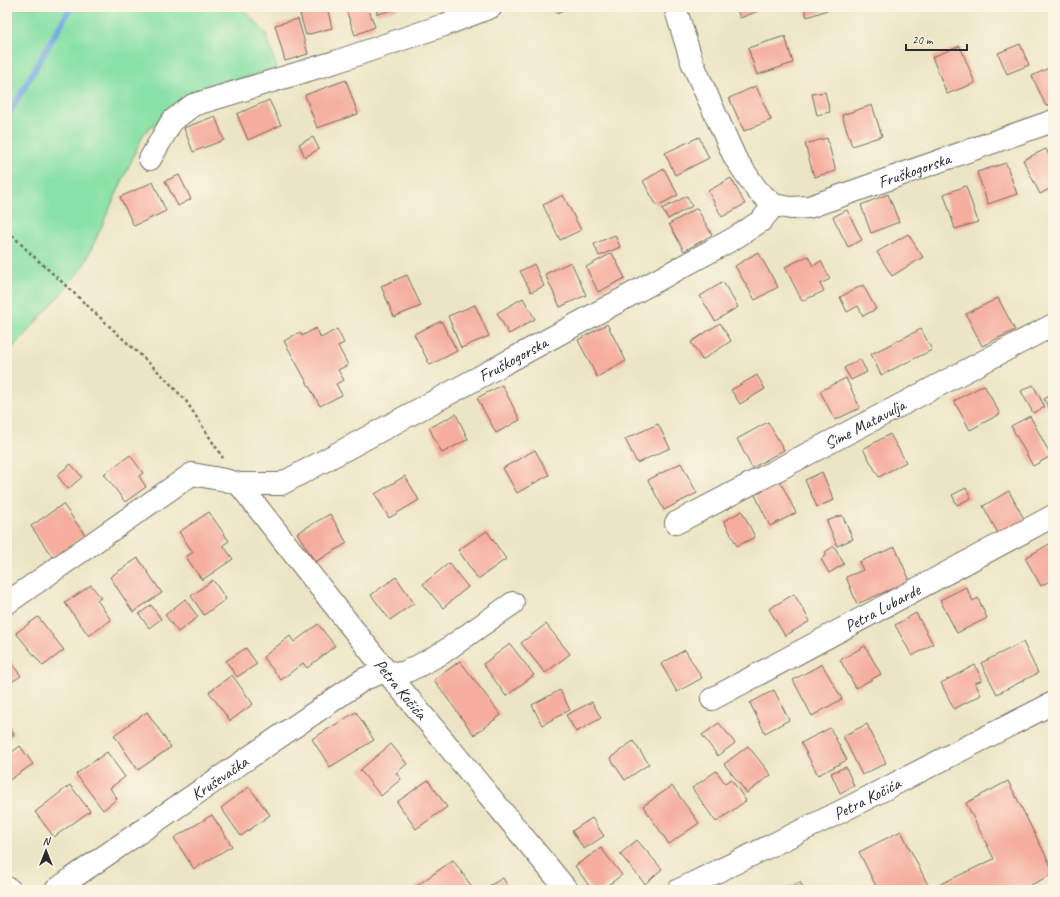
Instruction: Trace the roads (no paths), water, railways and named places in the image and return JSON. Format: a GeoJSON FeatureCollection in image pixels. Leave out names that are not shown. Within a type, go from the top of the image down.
{"type":"FeatureCollection","features":[{"type":"Feature","properties":{"kind":"street"},"geometry":{"type":"LineString","coordinates":[[150,159],[172,120],[193,105],[335,62],[444,25],[491,7]]}},
{"type":"Feature","properties":{"kind":"street"},"geometry":{"type":"LineString","coordinates":[[675,7],[692,62],[735,158],[757,190],[774,205]]}},
{"type":"Feature","properties":{"kind":"street","name":"Fruškogorska"},"geometry":{"type":"LineString","coordinates":[[239,484],[281,484],[733,239],[761,221],[774,205],[791,208],[809,207],[1053,121]]}},
{"type":"Feature","properties":{"kind":"street","name":"Sime Matavulja"},"geometry":{"type":"LineString","coordinates":[[676,523],[1053,325]]}},
{"type":"Feature","properties":{"kind":"street"},"geometry":{"type":"LineString","coordinates":[[7,603],[192,474],[239,484]]}},
{"type":"Feature","properties":{"kind":"street","name":"Petra Kočića"},"geometry":{"type":"LineString","coordinates":[[239,484],[386,671],[568,890]]}},
{"type":"Feature","properties":{"kind":"street","name":"Petra Lubarde"},"geometry":{"type":"LineString","coordinates":[[712,699],[1053,516]]}},
{"type":"Feature","properties":{"kind":"street"},"geometry":{"type":"LineString","coordinates":[[386,671],[401,674],[418,666],[442,653],[513,604]]}},
{"type":"Feature","properties":{"kind":"street","name":"Kruševačka"},"geometry":{"type":"LineString","coordinates":[[56,890],[364,679],[386,671]]}},
{"type":"Feature","properties":{"kind":"street","name":"Petra Kočića"},"geometry":{"type":"LineString","coordinates":[[679,890],[838,813],[1053,703]]}},
{"type":"Feature","properties":{"kind":"waterway"},"geometry":{"type":"LineString","coordinates":[[7,117],[71,7]]}}]}
